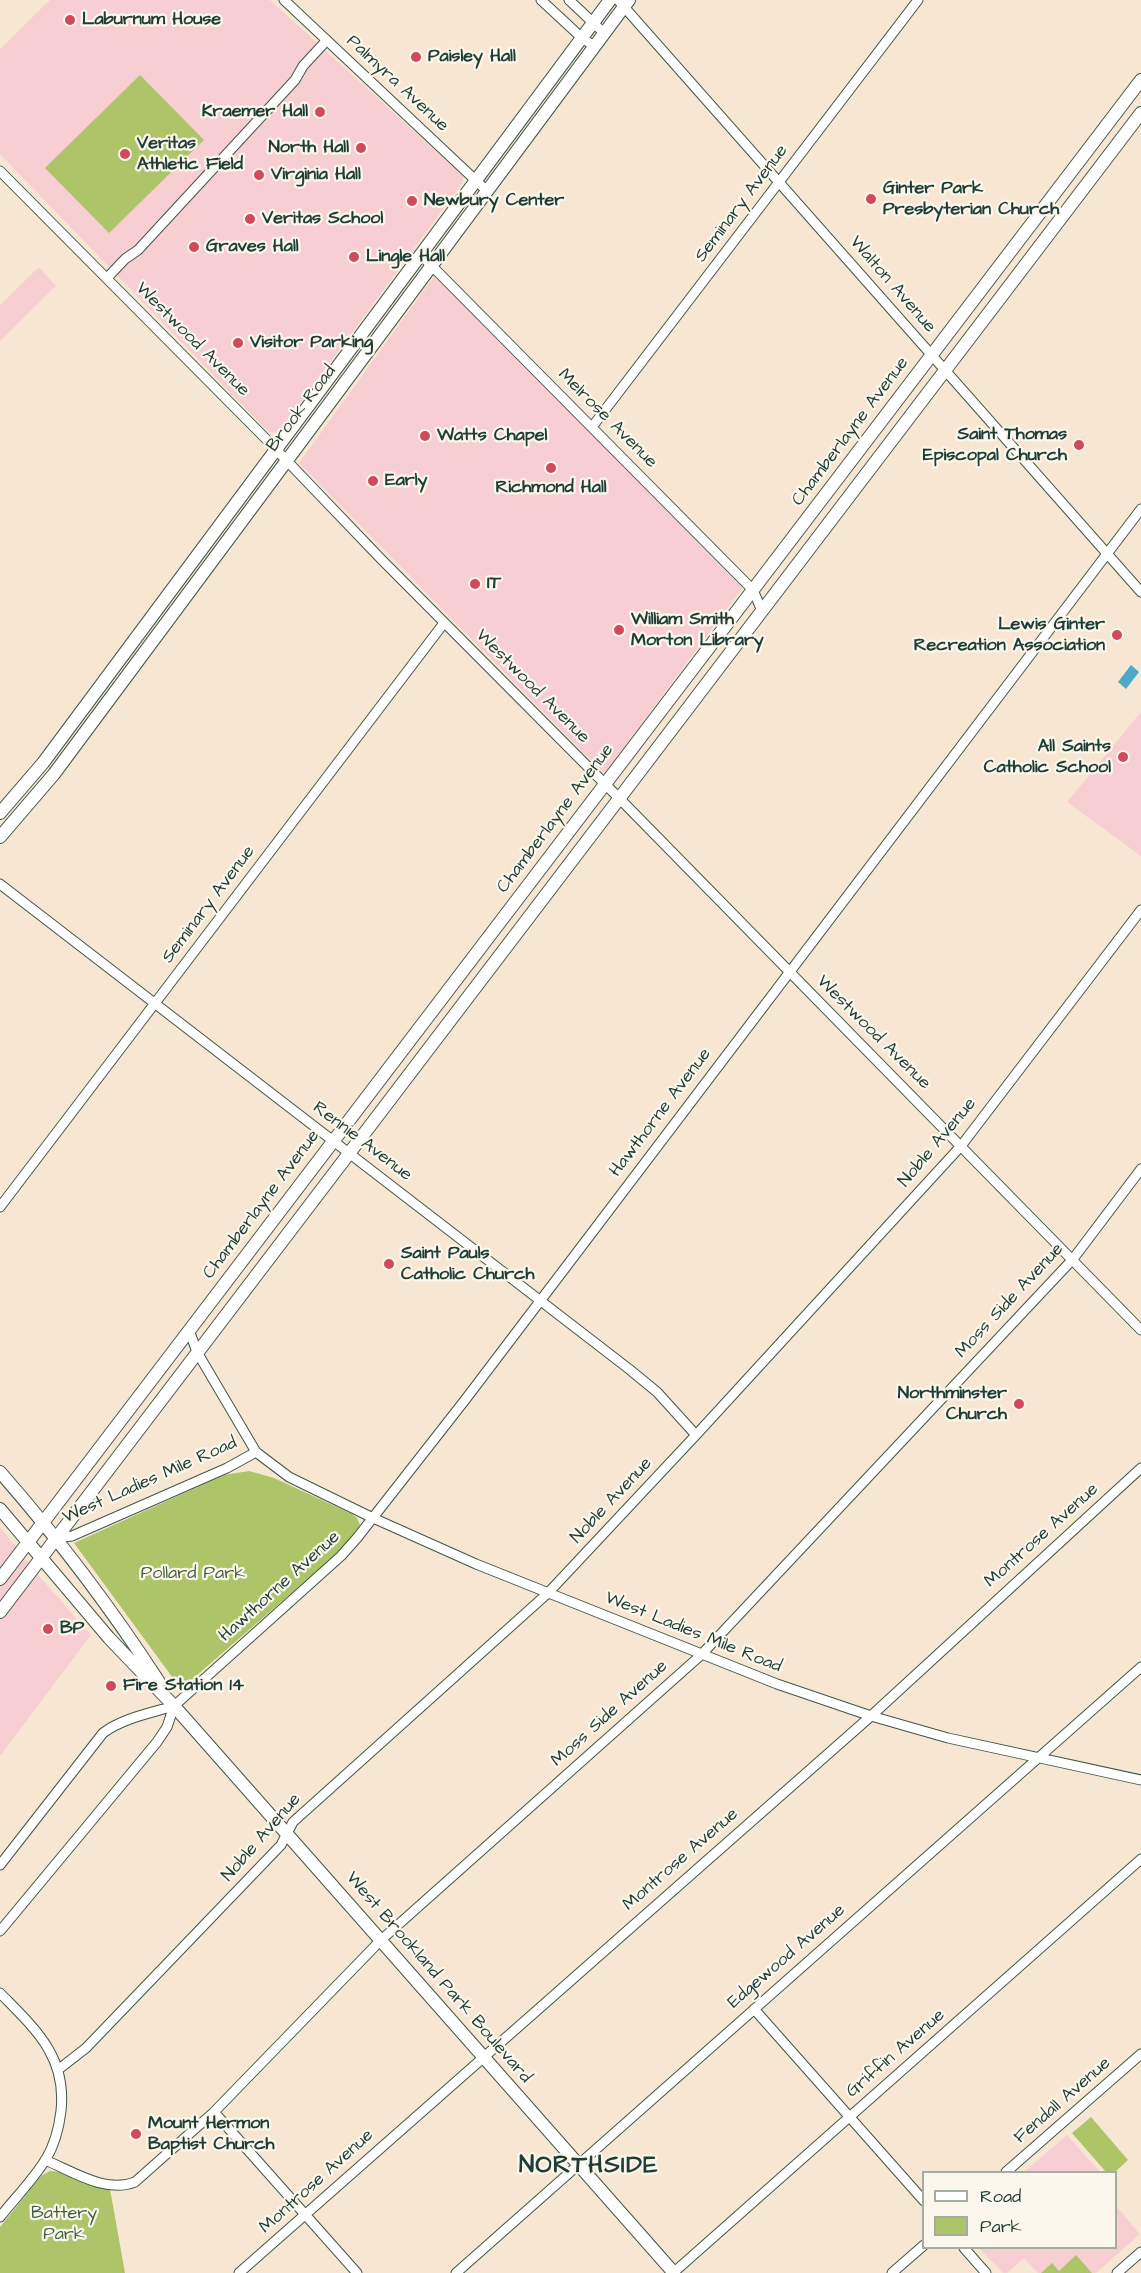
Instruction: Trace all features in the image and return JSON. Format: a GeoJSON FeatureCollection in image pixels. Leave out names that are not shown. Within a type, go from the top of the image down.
{"type":"FeatureCollection","features":[{"type":"Feature","properties":{"kind":"main road","name":"Brook Road"},"geometry":{"type":"LineString","coordinates":[[0,813],[43,763],[610,0]]}},
{"type":"Feature","properties":{"kind":"main road","name":"Brook Road"},"geometry":{"type":"LineString","coordinates":[[0,837],[54,774],[604,33],[624,2]]}},
{"type":"Feature","properties":{"kind":"main road","name":"Chamberlayne Avenue"},"geometry":{"type":"LineString","coordinates":[[0,1579],[1141,80]]}},
{"type":"Feature","properties":{"kind":"main road","name":"Chamberlayne Avenue"},"geometry":{"type":"LineString","coordinates":[[0,1612],[1141,113]]}},
{"type":"Feature","properties":{"kind":"main road","name":"West Brookland Park Boulevard"},"geometry":{"type":"LineString","coordinates":[[0,1472],[56,1539],[124,1629],[174,1706]]}},
{"type":"Feature","properties":{"kind":"main road","name":"West Brookland Park Boulevard"},"geometry":{"type":"LineString","coordinates":[[0,1509],[109,1638],[174,1706],[674,2273]]}},
{"type":"Feature","properties":{"kind":"street","name":"Palmyra Avenue"},"geometry":{"type":"LineString","coordinates":[[284,0],[487,191]]}},
{"type":"Feature","properties":{"kind":"street"},"geometry":{"type":"LineString","coordinates":[[542,0],[582,38],[594,46]]}},
{"type":"Feature","properties":{"kind":"street"},"geometry":{"type":"LineString","coordinates":[[569,0],[604,33]]}},
{"type":"Feature","properties":{"kind":"street","name":"Seminary Avenue"},"geometry":{"type":"LineString","coordinates":[[592,427],[918,0]]}},
{"type":"Feature","properties":{"kind":"street","name":"Walton Avenue"},"geometry":{"type":"LineString","coordinates":[[624,2],[779,182],[1141,592]]}},
{"type":"Feature","properties":{"kind":"street"},"geometry":{"type":"LineString","coordinates":[[107,278],[125,259],[138,250],[186,200],[295,80],[303,66],[327,40]]}},
{"type":"Feature","properties":{"kind":"street","name":"Westwood Avenue"},"geometry":{"type":"LineString","coordinates":[[0,171],[444,623],[620,798],[1141,1330]]}},
{"type":"Feature","properties":{"kind":"street","name":"Melrose Avenue"},"geometry":{"type":"LineString","coordinates":[[421,255],[753,590],[762,611]]}},
{"type":"Feature","properties":{"kind":"street","name":"Hawthorne Avenue"},"geometry":{"type":"LineString","coordinates":[[0,1866],[103,1733],[144,1714],[174,1706],[341,1556],[373,1518],[1141,509]]}},
{"type":"Feature","properties":{"kind":"street","name":"Seminary Avenue"},"geometry":{"type":"LineString","coordinates":[[0,1207],[444,623]]}},
{"type":"Feature","properties":{"kind":"street","name":"Rennie Avenue"},"geometry":{"type":"LineString","coordinates":[[0,884],[350,1152],[650,1386],[676,1411],[696,1435]]}},
{"type":"Feature","properties":{"kind":"street","name":"Noble Avenue"},"geometry":{"type":"LineString","coordinates":[[59,2069],[86,2048],[281,1845],[293,1822],[549,1593],[961,1146],[1141,910]]}},
{"type":"Feature","properties":{"kind":"street","name":"Moss Side Avenue"},"geometry":{"type":"LineString","coordinates":[[45,2160],[112,2187],[127,2185],[135,2182],[214,2112],[381,1940],[701,1655],[1073,1259],[1141,1170]]}},
{"type":"Feature","properties":{"kind":"street","name":"West Ladies Mile Road"},"geometry":{"type":"LineString","coordinates":[[189,1329],[197,1352],[256,1452],[275,1468],[295,1480],[373,1518],[476,1564],[777,1684],[871,1716],[948,1738],[1141,1780]]}},
{"type":"Feature","properties":{"kind":"street","name":"West Ladies Mile Road"},"geometry":{"type":"LineString","coordinates":[[56,1539],[72,1536],[227,1468],[256,1452]]}},
{"type":"Feature","properties":{"kind":"street","name":"Montrose Avenue"},"geometry":{"type":"LineString","coordinates":[[239,2273],[871,1716],[1141,1468]]}},
{"type":"Feature","properties":{"kind":"street","name":"Edgewood Avenue"},"geometry":{"type":"LineString","coordinates":[[456,2273],[1141,1667]]}},
{"type":"Feature","properties":{"kind":"street","name":"Hawthorne Avenue"},"geometry":{"type":"LineString","coordinates":[[0,1931],[157,1742],[167,1727],[174,1706]]}},
{"type":"Feature","properties":{"kind":"street","name":"Griffin Avenue"},"geometry":{"type":"LineString","coordinates":[[674,2273],[1141,1859]]}},
{"type":"Feature","properties":{"kind":"street"},"geometry":{"type":"LineString","coordinates":[[0,1993],[40,2035],[59,2069],[62,2085],[60,2123],[45,2160],[0,2217]]}},
{"type":"Feature","properties":{"kind":"street"},"geometry":{"type":"LineString","coordinates":[[753,2009],[922,2199]]}},
{"type":"Feature","properties":{"kind":"street","name":"Fendall Avenue"},"geometry":{"type":"LineString","coordinates":[[1007,2171],[1141,2054]]}},
{"type":"Feature","properties":{"kind":"street"},"geometry":{"type":"LineString","coordinates":[[214,2112],[357,2273]]}},
{"type":"Feature","properties":{"kind":"street"},"geometry":{"type":"LineString","coordinates":[[892,2273],[922,2247]]}},
{"type":"Feature","properties":{"kind":"street"},"geometry":{"type":"LineString","coordinates":[[966,2249],[986,2273]]}},
{"type":"Feature","properties":{"kind":"street"},"geometry":{"type":"LineString","coordinates":[[1117,2273],[1141,2252]]}},
{"type":"Feature","properties":{"kind":"shaded area","name":"Veritas School"},"geometry":{"type":"Polygon","coordinates":[[[50,0],[270,0],[463,176],[463,182],[278,433],[268,432],[0,154],[0,49],[50,0]]]}},
{"type":"Feature","properties":{"kind":"shaded area"},"geometry":{"type":"Polygon","coordinates":[[[39,267],[56,286],[0,341],[0,305],[39,267]]]}},
{"type":"Feature","properties":{"kind":"shaded area"},"geometry":{"type":"Polygon","coordinates":[[[435,275],[743,587],[604,774],[299,463],[435,275]]]}},
{"type":"Feature","properties":{"kind":"shaded area","name":"All Saints Catholic School"},"geometry":{"type":"Polygon","coordinates":[[[1141,712],[1141,856],[1067,802],[1141,712]]]}},
{"type":"Feature","properties":{"kind":"shaded area"},"geometry":{"type":"Polygon","coordinates":[[[0,1527],[91,1635],[0,1756],[0,1527]]]}},
{"type":"Feature","properties":{"kind":"shaded area"},"geometry":{"type":"Polygon","coordinates":[[[1067,2135],[1099,2171],[1025,2171],[1067,2135]]]}},
{"type":"Feature","properties":{"kind":"shaded area"},"geometry":{"type":"Polygon","coordinates":[[[1117,2207],[1140,2234],[1096,2273],[1038,2273],[1024,2258],[1007,2273],[1003,2273],[980,2249],[1117,2249],[1117,2207]]]}},
{"type":"Feature","properties":{"kind":"green space","name":"Veritas Athletic Field"},"geometry":{"type":"Polygon","coordinates":[[[140,75],[204,140],[109,233],[45,168],[140,75]]]}},
{"type":"Feature","properties":{"kind":"green space","name":"Pollard Park"},"geometry":{"type":"Polygon","coordinates":[[[249,1471],[274,1478],[352,1514],[360,1525],[341,1550],[181,1689],[74,1543],[224,1475],[249,1471]]]}},
{"type":"Feature","properties":{"kind":"green space"},"geometry":{"type":"Polygon","coordinates":[[[1091,2117],[1128,2160],[1116,2171],[1105,2171],[1072,2133],[1091,2117]]]}},
{"type":"Feature","properties":{"kind":"green space","name":"Battery Park"},"geometry":{"type":"Polygon","coordinates":[[[50,2171],[61,2172],[110,2189],[125,2273],[0,2273],[0,2227],[41,2176],[50,2171]]]}},
{"type":"Feature","properties":{"kind":"green space"},"geometry":{"type":"Polygon","coordinates":[[[1076,2255],[1092,2273],[1041,2273],[1052,2263],[1059,2271],[1076,2255]]]}},
{"type":"Feature","properties":{"kind":"water"},"geometry":{"type":"Polygon","coordinates":[[[1131,665],[1139,672],[1126,689],[1118,682],[1131,665]]]}},
{"type":"Feature","properties":{"kind":"place","name":"Laburnum House"},"geometry":{"type":"Point","coordinates":[70,20]}},
{"type":"Feature","properties":{"kind":"place","name":"Paisley Hall"},"geometry":{"type":"Point","coordinates":[416,57]}},
{"type":"Feature","properties":{"kind":"place","name":"Kraemer Hall"},"geometry":{"type":"Point","coordinates":[320,112]}},
{"type":"Feature","properties":{"kind":"place","name":"North Hall"},"geometry":{"type":"Point","coordinates":[361,148]}},
{"type":"Feature","properties":{"kind":"place","name":"Veritas Athletic Field"},"geometry":{"type":"Point","coordinates":[125,154]}},
{"type":"Feature","properties":{"kind":"place","name":"Virginia Hall"},"geometry":{"type":"Point","coordinates":[259,175]}},
{"type":"Feature","properties":{"kind":"place","name":"Ginter Park Presbyterian Church"},"geometry":{"type":"Point","coordinates":[871,199]}},
{"type":"Feature","properties":{"kind":"place","name":"Newbury Center"},"geometry":{"type":"Point","coordinates":[412,201]}},
{"type":"Feature","properties":{"kind":"place","name":"Veritas School"},"geometry":{"type":"Point","coordinates":[250,219]}},
{"type":"Feature","properties":{"kind":"place","name":"Graves Hall"},"geometry":{"type":"Point","coordinates":[194,247]}},
{"type":"Feature","properties":{"kind":"place","name":"Lingle Hall"},"geometry":{"type":"Point","coordinates":[354,257]}},
{"type":"Feature","properties":{"kind":"place","name":"Visitor Parking"},"geometry":{"type":"Point","coordinates":[238,343]}},
{"type":"Feature","properties":{"kind":"place","name":"Watts Chapel"},"geometry":{"type":"Point","coordinates":[425,436]}},
{"type":"Feature","properties":{"kind":"place","name":"Saint Thomas Episcopal Church"},"geometry":{"type":"Point","coordinates":[1079,445]}},
{"type":"Feature","properties":{"kind":"place","name":"Richmond Hall"},"geometry":{"type":"Point","coordinates":[551,468]}},
{"type":"Feature","properties":{"kind":"place","name":"Early"},"geometry":{"type":"Point","coordinates":[373,481]}},
{"type":"Feature","properties":{"kind":"place","name":"IT"},"geometry":{"type":"Point","coordinates":[475,584]}},
{"type":"Feature","properties":{"kind":"place","name":"William Smith Morton Library"},"geometry":{"type":"Point","coordinates":[619,630]}},
{"type":"Feature","properties":{"kind":"place","name":"Lewis Ginter Recreation Association"},"geometry":{"type":"Point","coordinates":[1117,635]}},
{"type":"Feature","properties":{"kind":"place","name":"All Saints Catholic School"},"geometry":{"type":"Point","coordinates":[1123,757]}},
{"type":"Feature","properties":{"kind":"place","name":"Saint Pauls Catholic Church"},"geometry":{"type":"Point","coordinates":[389,1264]}},
{"type":"Feature","properties":{"kind":"place","name":"Northminster Church"},"geometry":{"type":"Point","coordinates":[1019,1404]}},
{"type":"Feature","properties":{"kind":"place","name":"BP"},"geometry":{"type":"Point","coordinates":[48,1629]}},
{"type":"Feature","properties":{"kind":"place","name":"Fire Station 14"},"geometry":{"type":"Point","coordinates":[111,1686]}},
{"type":"Feature","properties":{"kind":"place","name":"Mount Hermon Baptist Church"},"geometry":{"type":"Point","coordinates":[136,2134]}},
{"type":"Feature","properties":{"kind":"district","name":"NORTHSIDE"},"geometry":{"type":"Point","coordinates":[589,2167]}}]}
